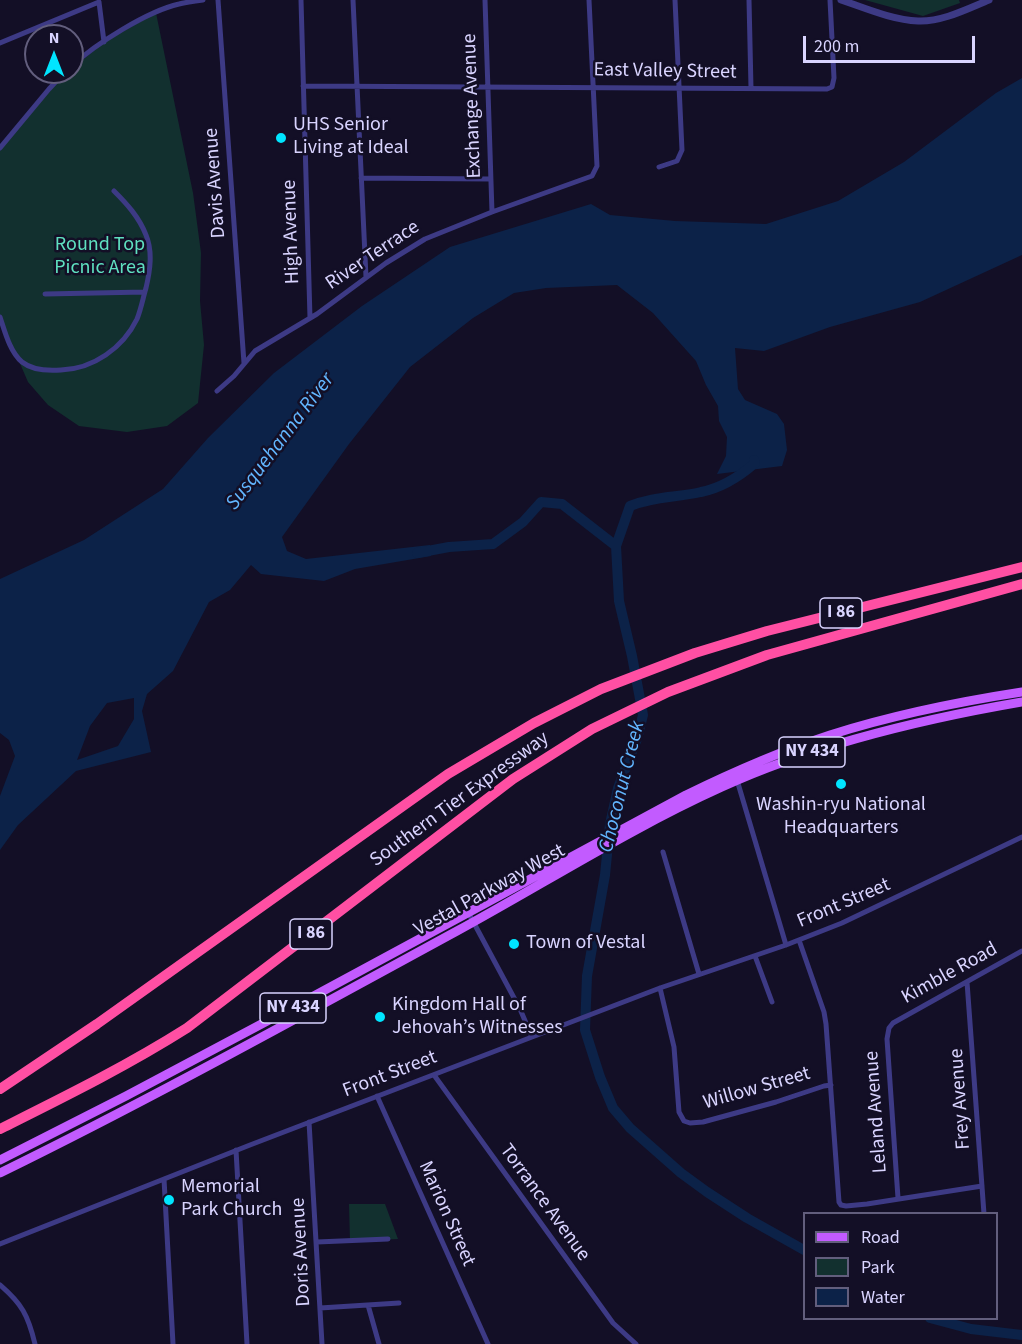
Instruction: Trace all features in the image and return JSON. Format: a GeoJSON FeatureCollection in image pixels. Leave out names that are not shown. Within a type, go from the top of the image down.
{"type":"FeatureCollection","features":[{"type":"Feature","properties":{"kind":"highway","name":"Southern Tier Expressway"},"geometry":{"type":"LineString","coordinates":[[0,1089],[97,1024],[448,774],[534,723],[601,689],[695,653],[767,632],[1022,567]]}},
{"type":"Feature","properties":{"kind":"highway","name":"Southern Tier Expressway"},"geometry":{"type":"LineString","coordinates":[[0,1129],[110,1073],[188,1028],[513,779],[610,720],[668,692],[767,655],[1022,584]]}},
{"type":"Feature","properties":{"kind":"main road","name":"Vestal Parkway West"},"geometry":{"type":"LineString","coordinates":[[0,1173],[150,1096],[474,921],[728,775],[830,735],[913,712],[1022,692]]}},
{"type":"Feature","properties":{"kind":"main road","name":"Vestal Parkway West"},"geometry":{"type":"LineString","coordinates":[[0,1160],[126,1096],[583,851],[737,780],[826,748],[918,723],[1022,702]]}},
{"type":"Feature","properties":{"kind":"street"},"geometry":{"type":"LineString","coordinates":[[84,57],[104,42],[163,9],[203,0]]}},
{"type":"Feature","properties":{"kind":"street","name":"Davis Avenue"},"geometry":{"type":"LineString","coordinates":[[218,0],[244,363]]}},
{"type":"Feature","properties":{"kind":"street","name":"High Avenue"},"geometry":{"type":"LineString","coordinates":[[301,0],[310,318]]}},
{"type":"Feature","properties":{"kind":"street"},"geometry":{"type":"LineString","coordinates":[[353,0],[366,277]]}},
{"type":"Feature","properties":{"kind":"street","name":"Exchange Avenue"},"geometry":{"type":"LineString","coordinates":[[485,0],[492,212]]}},
{"type":"Feature","properties":{"kind":"street"},"geometry":{"type":"LineString","coordinates":[[589,0],[592,87]]}},
{"type":"Feature","properties":{"kind":"street"},"geometry":{"type":"LineString","coordinates":[[659,167],[672,164],[681,157],[675,0]]}},
{"type":"Feature","properties":{"kind":"street"},"geometry":{"type":"LineString","coordinates":[[749,0],[751,88]]}},
{"type":"Feature","properties":{"kind":"street","name":"East Valley Street"},"geometry":{"type":"LineString","coordinates":[[303,86],[827,89],[832,87],[834,78],[830,0]]}},
{"type":"Feature","properties":{"kind":"street"},"geometry":{"type":"LineString","coordinates":[[841,0],[887,15],[919,21],[948,16],[989,0]]}},
{"type":"Feature","properties":{"kind":"street"},"geometry":{"type":"LineString","coordinates":[[0,43],[99,1],[104,42]]}},
{"type":"Feature","properties":{"kind":"street"},"geometry":{"type":"LineString","coordinates":[[0,148],[55,84]]}},
{"type":"Feature","properties":{"kind":"street","name":"River Terrace"},"geometry":{"type":"LineString","coordinates":[[217,391],[255,351],[310,318],[366,277],[425,239],[492,212],[590,178],[596,172],[597,166],[592,87]]}},
{"type":"Feature","properties":{"kind":"street"},"geometry":{"type":"LineString","coordinates":[[361,178],[490,179]]}},
{"type":"Feature","properties":{"kind":"street"},"geometry":{"type":"LineString","coordinates":[[0,317],[16,356],[23,363],[35,368],[52,371],[76,369],[92,364],[119,344],[133,326],[140,311],[150,264],[150,250],[146,235],[132,210],[114,191]]}},
{"type":"Feature","properties":{"kind":"street"},"geometry":{"type":"LineString","coordinates":[[45,294],[145,292]]}},
{"type":"Feature","properties":{"kind":"street"},"geometry":{"type":"LineString","coordinates":[[737,780],[786,945]]}},
{"type":"Feature","properties":{"kind":"street","name":"Front Street"},"geometry":{"type":"LineString","coordinates":[[0,1244],[236,1150],[660,988],[799,940],[852,918],[1022,837]]}},
{"type":"Feature","properties":{"kind":"street"},"geometry":{"type":"LineString","coordinates":[[663,852],[699,974]]}},
{"type":"Feature","properties":{"kind":"street"},"geometry":{"type":"LineString","coordinates":[[468,912],[520,1009],[532,1037]]}},
{"type":"Feature","properties":{"kind":"street"},"geometry":{"type":"LineString","coordinates":[[799,940],[824,1012],[839,1202],[857,1205],[982,1186]]}},
{"type":"Feature","properties":{"kind":"street","name":"Kimble Road"},"geometry":{"type":"LineString","coordinates":[[892,1024],[1022,951]]}},
{"type":"Feature","properties":{"kind":"street"},"geometry":{"type":"LineString","coordinates":[[755,956],[772,1002]]}},
{"type":"Feature","properties":{"kind":"street","name":"Frey Avenue"},"geometry":{"type":"LineString","coordinates":[[967,982],[984,1212]]}},
{"type":"Feature","properties":{"kind":"street","name":"Willow Street"},"geometry":{"type":"LineString","coordinates":[[660,988],[674,1047],[677,1103],[684,1121],[703,1122],[831,1085]]}},
{"type":"Feature","properties":{"kind":"street","name":"Leland Avenue"},"geometry":{"type":"LineString","coordinates":[[892,1024],[887,1039],[898,1198]]}},
{"type":"Feature","properties":{"kind":"street","name":"Torrance Avenue"},"geometry":{"type":"LineString","coordinates":[[434,1074],[614,1323],[636,1344]]}},
{"type":"Feature","properties":{"kind":"street","name":"Marion Street"},"geometry":{"type":"LineString","coordinates":[[377,1096],[488,1344]]}},
{"type":"Feature","properties":{"kind":"street","name":"Doris Avenue"},"geometry":{"type":"LineString","coordinates":[[309,1122],[322,1344]]}},
{"type":"Feature","properties":{"kind":"street"},"geometry":{"type":"LineString","coordinates":[[236,1150],[247,1344]]}},
{"type":"Feature","properties":{"kind":"street"},"geometry":{"type":"LineString","coordinates":[[164,1179],[173,1344]]}},
{"type":"Feature","properties":{"kind":"street"},"geometry":{"type":"LineString","coordinates":[[317,1242],[388,1239]]}},
{"type":"Feature","properties":{"kind":"street"},"geometry":{"type":"LineString","coordinates":[[0,1285],[16,1299],[26,1313],[35,1344]]}},
{"type":"Feature","properties":{"kind":"street"},"geometry":{"type":"LineString","coordinates":[[320,1308],[399,1303]]}},
{"type":"Feature","properties":{"kind":"street"},"geometry":{"type":"LineString","coordinates":[[368,1305],[379,1344]]}},
{"type":"Feature","properties":{"kind":"green space"},"geometry":{"type":"Polygon","coordinates":[[[865,0],[959,0],[960,3],[923,16],[865,0]]]}},
{"type":"Feature","properties":{"kind":"green space","name":"Round Top Picnic Area"},"geometry":{"type":"Polygon","coordinates":[[[156,13],[193,193],[201,253],[200,301],[204,345],[198,403],[167,426],[127,432],[79,426],[48,405],[28,382],[0,317],[0,147],[55,84],[84,84],[84,59],[104,42],[156,13]]]}},
{"type":"Feature","properties":{"kind":"green space"},"geometry":{"type":"Polygon","coordinates":[[[349,1204],[385,1204],[398,1239],[350,1241],[349,1204]]]}},
{"type":"Feature","properties":{"kind":"water","name":"Susquehanna River"},"geometry":{"type":"Polygon","coordinates":[[[1022,78],[1022,255],[920,302],[830,327],[764,351],[735,348],[738,389],[745,400],[777,414],[784,424],[787,450],[782,466],[717,474],[726,456],[727,437],[719,421],[718,406],[696,361],[653,313],[617,285],[546,288],[514,293],[473,318],[410,367],[349,444],[282,537],[287,551],[306,559],[430,545],[431,556],[355,569],[324,581],[261,574],[251,565],[230,590],[209,602],[173,671],[147,694],[142,711],[151,752],[76,771],[18,825],[0,850],[0,796],[15,756],[9,740],[0,733],[0,579],[84,540],[163,489],[208,438],[274,373],[362,306],[450,247],[591,204],[610,215],[675,221],[766,224],[838,201],[904,162],[996,93],[1022,78]],[[134,698],[107,703],[90,726],[77,760],[118,746],[134,719],[134,698]]]}},
{"type":"Feature","properties":{"kind":"waterway","name":"Choconut Creek"},"geometry":{"type":"LineString","coordinates":[[616,546],[630,506],[648,500],[716,488],[743,473],[755,463],[754,460]]}},
{"type":"Feature","properties":{"kind":"waterway","name":"Choconut Creek"},"geometry":{"type":"LineString","coordinates":[[417,553],[449,547],[493,544],[523,522],[541,502],[562,504],[616,546],[619,601],[643,715],[637,739],[618,788],[610,824],[605,875],[587,976],[585,1030],[613,1108],[630,1128],[681,1173],[707,1192],[803,1249]]}},
{"type":"Feature","properties":{"kind":"waterway","name":"Choconut Creek"},"geometry":{"type":"LineString","coordinates":[[937,1320],[971,1329],[1022,1335]]}},
{"type":"Feature","properties":{"kind":"place","name":"UHS Senior Living at Ideal"},"geometry":{"type":"Point","coordinates":[281,138]}},
{"type":"Feature","properties":{"kind":"place","name":"Washin-ryu National Headquarters"},"geometry":{"type":"Point","coordinates":[841,784]}},
{"type":"Feature","properties":{"kind":"place","name":"Town of Vestal"},"geometry":{"type":"Point","coordinates":[514,944]}},
{"type":"Feature","properties":{"kind":"place","name":"Kingdom Hall of Jehovah’s Witnesses"},"geometry":{"type":"Point","coordinates":[380,1017]}},
{"type":"Feature","properties":{"kind":"place","name":"Memorial Park Church"},"geometry":{"type":"Point","coordinates":[169,1200]}}]}
